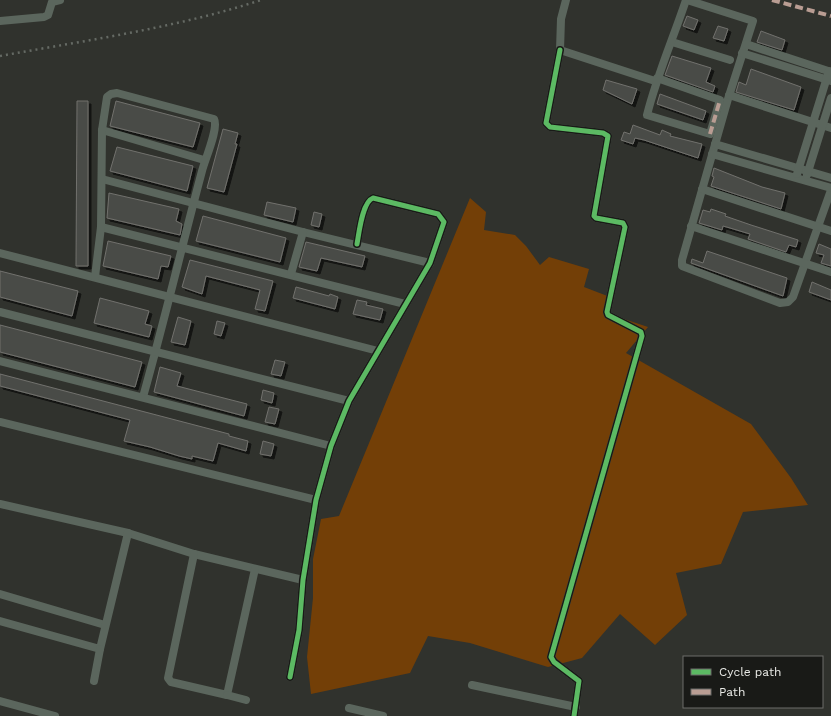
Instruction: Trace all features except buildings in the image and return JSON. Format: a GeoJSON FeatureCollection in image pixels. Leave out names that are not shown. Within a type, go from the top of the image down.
{"type":"FeatureCollection","features":[{"type":"Feature","properties":{"kind":"street"},"geometry":{"type":"LineString","coordinates":[[0,21],[44,17],[48,15],[52,2],[60,0]]}},
{"type":"Feature","properties":{"kind":"street"},"geometry":{"type":"LineString","coordinates":[[566,0],[560,19],[560,50],[546,123],[550,127],[603,133],[608,136],[594,216],[596,218],[623,223],[626,227],[607,312],[608,315],[641,332],[642,336],[551,657],[554,662],[580,681],[574,716]]}},
{"type":"Feature","properties":{"kind":"street"},"geometry":{"type":"LineString","coordinates":[[560,50],[656,80],[720,100],[710,134],[647,115],[656,80],[687,0],[753,21],[729,95],[691,226],[682,260],[682,266],[780,303],[792,300],[831,189],[712,154]]}},
{"type":"Feature","properties":{"kind":"street"},"geometry":{"type":"LineString","coordinates":[[672,42],[730,60]]}},
{"type":"Feature","properties":{"kind":"street"},"geometry":{"type":"LineString","coordinates":[[746,44],[830,72],[829,80],[813,121],[796,178]]}},
{"type":"Feature","properties":{"kind":"street"},"geometry":{"type":"LineString","coordinates":[[742,53],[829,80]]}},
{"type":"Feature","properties":{"kind":"street"},"geometry":{"type":"LineString","coordinates":[[95,277],[101,227],[102,130],[107,96],[117,93],[210,117],[215,122],[215,127],[204,160],[183,248],[143,397]]}},
{"type":"Feature","properties":{"kind":"street"},"geometry":{"type":"LineString","coordinates":[[729,95],[823,124],[831,128]]}},
{"type":"Feature","properties":{"kind":"street"},"geometry":{"type":"LineString","coordinates":[[805,181],[831,98]]}},
{"type":"Feature","properties":{"kind":"street"},"geometry":{"type":"LineString","coordinates":[[102,130],[204,160]]}},
{"type":"Feature","properties":{"kind":"street"},"geometry":{"type":"LineString","coordinates":[[715,144],[831,178]]}},
{"type":"Feature","properties":{"kind":"street"},"geometry":{"type":"LineString","coordinates":[[102,179],[194,202],[303,232],[430,263]]}},
{"type":"Feature","properties":{"kind":"street"},"geometry":{"type":"LineString","coordinates":[[702,189],[831,231]]}},
{"type":"Feature","properties":{"kind":"street"},"geometry":{"type":"LineString","coordinates":[[290,677],[299,630],[303,580],[316,500],[331,446],[349,401],[430,263],[444,225],[438,214],[373,198],[367,202],[357,244]]}},
{"type":"Feature","properties":{"kind":"street"},"geometry":{"type":"LineString","coordinates":[[691,226],[831,272]]}},
{"type":"Feature","properties":{"kind":"street"},"geometry":{"type":"LineString","coordinates":[[101,227],[405,304]]}},
{"type":"Feature","properties":{"kind":"street"},"geometry":{"type":"LineString","coordinates":[[291,274],[303,232]]}},
{"type":"Feature","properties":{"kind":"street"},"geometry":{"type":"LineString","coordinates":[[0,253],[378,351]]}},
{"type":"Feature","properties":{"kind":"street"},"geometry":{"type":"LineString","coordinates":[[0,312],[349,401]]}},
{"type":"Feature","properties":{"kind":"street"},"geometry":{"type":"LineString","coordinates":[[0,362],[143,397],[331,446]]}},
{"type":"Feature","properties":{"kind":"street"},"geometry":{"type":"LineString","coordinates":[[0,422],[316,500]]}},
{"type":"Feature","properties":{"kind":"street"},"geometry":{"type":"LineString","coordinates":[[0,504],[128,534],[194,554],[303,580]]}},
{"type":"Feature","properties":{"kind":"street"},"geometry":{"type":"LineString","coordinates":[[94,681],[105,625],[128,534]]}},
{"type":"Feature","properties":{"kind":"street"},"geometry":{"type":"LineString","coordinates":[[194,554],[168,678],[172,682],[246,700]]}},
{"type":"Feature","properties":{"kind":"street"},"geometry":{"type":"LineString","coordinates":[[227,695],[255,569]]}},
{"type":"Feature","properties":{"kind":"street"},"geometry":{"type":"LineString","coordinates":[[0,594],[105,625]]}},
{"type":"Feature","properties":{"kind":"street"},"geometry":{"type":"LineString","coordinates":[[0,621],[100,649]]}},
{"type":"Feature","properties":{"kind":"street"},"geometry":{"type":"LineString","coordinates":[[472,685],[576,707]]}},
{"type":"Feature","properties":{"kind":"street"},"geometry":{"type":"LineString","coordinates":[[0,701],[55,716]]}},
{"type":"Feature","properties":{"kind":"street"},"geometry":{"type":"LineString","coordinates":[[349,708],[383,716]]}},
{"type":"Feature","properties":{"kind":"shaded area"},"geometry":{"type":"Polygon","coordinates":[[[470,198],[486,212],[484,230],[515,235],[526,246],[540,265],[549,257],[589,269],[584,287],[610,297],[609,314],[648,327],[626,353],[751,424],[791,478],[808,505],[743,512],[721,564],[676,573],[687,615],[655,645],[620,614],[582,658],[548,667],[470,643],[428,636],[410,673],[311,694],[307,657],[313,598],[313,559],[321,519],[339,516],[470,198]]]}},
{"type":"Feature","properties":{"kind":"railway"},"geometry":{"type":"LineString","coordinates":[[0,56],[164,26],[229,10],[261,0]]}},
{"type":"Feature","properties":{"kind":"marked path"},"geometry":{"type":"LineString","coordinates":[[772,0],[831,16]]}},
{"type":"Feature","properties":{"kind":"marked path"},"geometry":{"type":"LineString","coordinates":[[710,134],[720,100]]}},
{"type":"Feature","properties":{"kind":"cycle path"},"geometry":{"type":"LineString","coordinates":[[560,50],[546,123],[550,127],[603,133],[608,136],[594,216],[596,218],[623,223],[625,227],[607,312],[608,315],[641,332],[642,336],[551,657],[554,662],[579,681],[574,716]]}},
{"type":"Feature","properties":{"kind":"cycle path"},"geometry":{"type":"LineString","coordinates":[[290,677],[299,630],[303,580],[316,500],[331,446],[349,401],[430,263],[444,222],[438,214],[373,198],[366,205],[357,244]]}}]}
